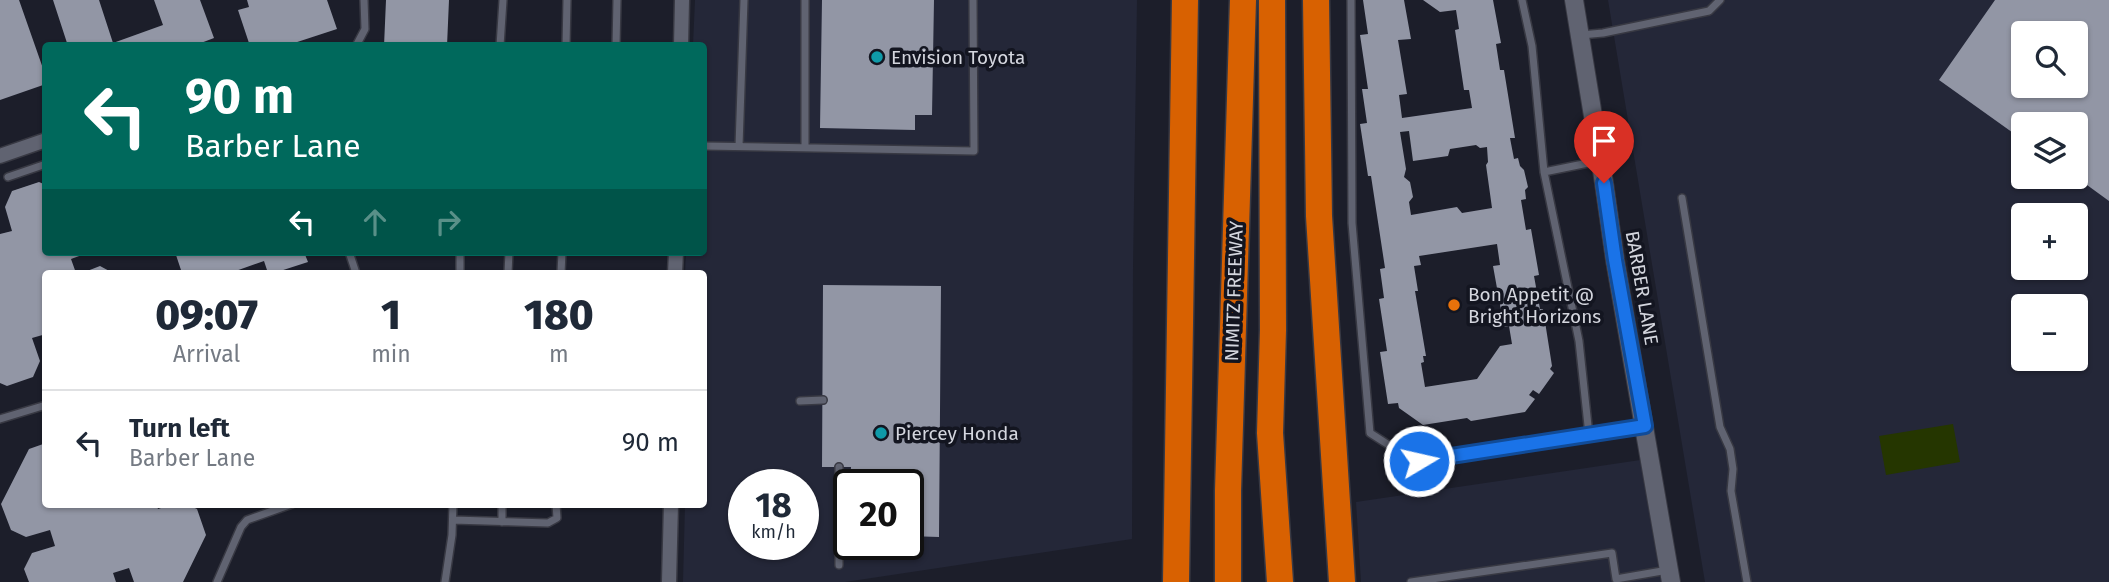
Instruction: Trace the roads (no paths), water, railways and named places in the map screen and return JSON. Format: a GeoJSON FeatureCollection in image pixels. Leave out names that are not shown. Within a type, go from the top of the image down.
{"type":"FeatureCollection","features":[{"type":"Feature","properties":{"kind":"highway"},"geometry":{"type":"LineString","coordinates":[[1177,582],[1185,0]]}},
{"type":"Feature","properties":{"kind":"highway","name":"NIMITZ FREEWAY"},"geometry":{"type":"LineString","coordinates":[[1228,582],[1228,478],[1243,0]]}},
{"type":"Feature","properties":{"kind":"highway"},"geometry":{"type":"LineString","coordinates":[[1272,0],[1273,330],[1270,433],[1280,582]]}},
{"type":"Feature","properties":{"kind":"highway"},"geometry":{"type":"LineString","coordinates":[[1316,0],[1319,216],[1342,582]]}},
{"type":"Feature","properties":{"kind":"street"},"geometry":{"type":"LineString","coordinates":[[681,42],[682,0]]}},
{"type":"Feature","properties":{"kind":"street","name":"BARBER LANE"},"geometry":{"type":"LineString","coordinates":[[1574,0],[1615,260],[1670,576]]}},
{"type":"Feature","properties":{"kind":"street"},"geometry":{"type":"LineString","coordinates":[[0,156],[42,141]]}},
{"type":"Feature","properties":{"kind":"street"},"geometry":{"type":"LineString","coordinates":[[669,582],[671,508]]}},
{"type":"Feature","properties":{"kind":"lane"},"geometry":{"type":"LineString","coordinates":[[358,42],[365,29],[364,0]]}},
{"type":"Feature","properties":{"kind":"lane"},"geometry":{"type":"LineString","coordinates":[[499,42],[502,0]]}},
{"type":"Feature","properties":{"kind":"lane"},"geometry":{"type":"LineString","coordinates":[[566,42],[567,0]]}},
{"type":"Feature","properties":{"kind":"lane"},"geometry":{"type":"LineString","coordinates":[[616,42],[617,0]]}},
{"type":"Feature","properties":{"kind":"lane"},"geometry":{"type":"LineString","coordinates":[[739,146],[744,0]]}},
{"type":"Feature","properties":{"kind":"lane"},"geometry":{"type":"LineString","coordinates":[[804,148],[805,0]]}},
{"type":"Feature","properties":{"kind":"lane"},"geometry":{"type":"LineString","coordinates":[[707,146],[974,151],[973,0]]}},
{"type":"Feature","properties":{"kind":"lane"},"geometry":{"type":"LineString","coordinates":[[1352,0],[1352,223],[1370,433],[1419,461],[1645,426]]}},
{"type":"Feature","properties":{"kind":"lane"},"geometry":{"type":"LineString","coordinates":[[1522,0],[1532,46],[1544,172],[1579,341],[1589,435]]}},
{"type":"Feature","properties":{"kind":"lane"},"geometry":{"type":"LineString","coordinates":[[1580,36],[1709,10],[1720,0]]}},
{"type":"Feature","properties":{"kind":"lane"},"geometry":{"type":"LineString","coordinates":[[1544,172],[1600,160]]}},
{"type":"Feature","properties":{"kind":"lane"},"geometry":{"type":"LineString","coordinates":[[8,177],[42,165]]}},
{"type":"Feature","properties":{"kind":"lane"},"geometry":{"type":"LineString","coordinates":[[1682,198],[1720,426],[1730,449],[1733,470],[1731,491],[1747,582]]}},
{"type":"Feature","properties":{"kind":"lane"},"geometry":{"type":"LineString","coordinates":[[800,401],[823,400]]}},
{"type":"Feature","properties":{"kind":"lane"},"geometry":{"type":"LineString","coordinates":[[0,419],[42,406]]}},
{"type":"Feature","properties":{"kind":"lane"},"geometry":{"type":"LineString","coordinates":[[839,467],[839,565]]}},
{"type":"Feature","properties":{"kind":"lane"},"geometry":{"type":"LineString","coordinates":[[217,582],[247,520],[281,508]]}},
{"type":"Feature","properties":{"kind":"lane"},"geometry":{"type":"LineString","coordinates":[[445,582],[453,508]]}},
{"type":"Feature","properties":{"kind":"lane"},"geometry":{"type":"LineString","coordinates":[[502,508],[502,522]]}},
{"type":"Feature","properties":{"kind":"lane"},"geometry":{"type":"LineString","coordinates":[[453,520],[548,523],[557,518],[556,508]]}},
{"type":"Feature","properties":{"kind":"lane"},"geometry":{"type":"LineString","coordinates":[[1411,582],[1612,554],[1616,579],[1670,576]]}},
{"type":"Feature","properties":{"kind":"place","name":"Envision Toyota"},"geometry":{"type":"Point","coordinates":[877,57]}},
{"type":"Feature","properties":{"kind":"place","name":"Bon Appetit @ Bright Horizons"},"geometry":{"type":"Point","coordinates":[1454,305]}},
{"type":"Feature","properties":{"kind":"place","name":"Piercey Honda"},"geometry":{"type":"Point","coordinates":[881,433]}}]}
